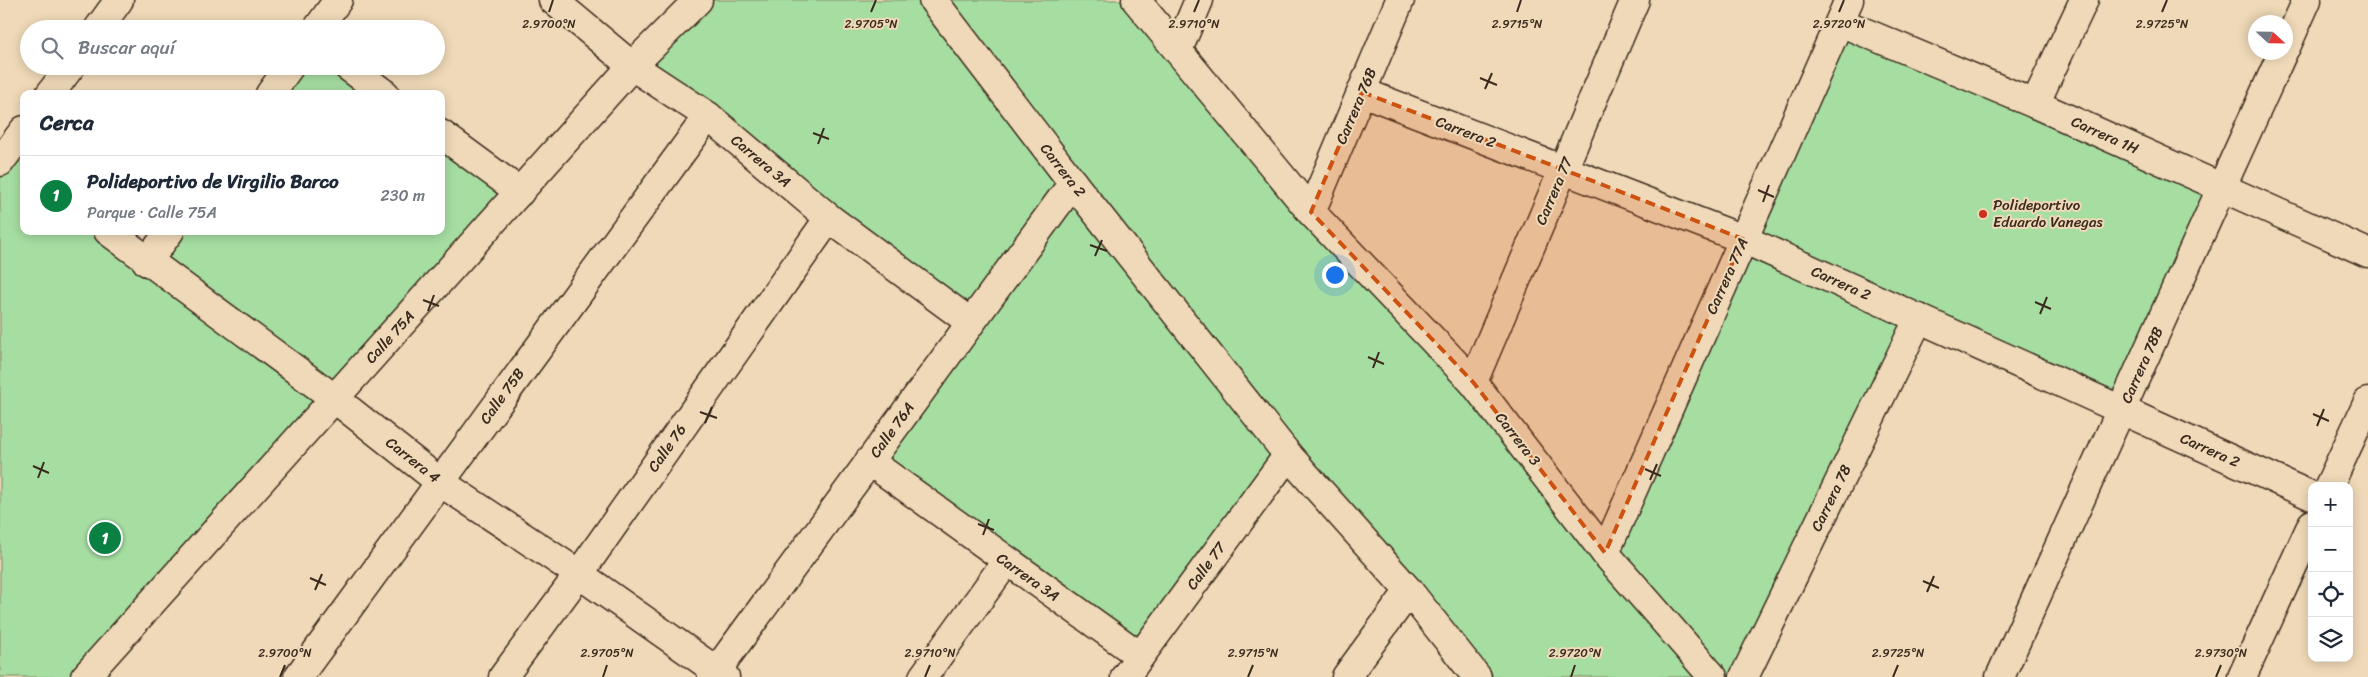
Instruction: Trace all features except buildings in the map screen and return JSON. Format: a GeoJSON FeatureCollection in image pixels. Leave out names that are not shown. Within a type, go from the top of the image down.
{"type":"FeatureCollection","features":[{"type":"Feature","properties":{"kind":"street"},"geometry":{"type":"LineString","coordinates":[[105,20],[119,0]]}},
{"type":"Feature","properties":{"kind":"street"},"geometry":{"type":"LineString","coordinates":[[324,20],[338,0]]}},
{"type":"Feature","properties":{"kind":"street","name":"Carrera 3A"},"geometry":{"type":"LineString","coordinates":[[553,0],[632,66],[708,116],[829,218],[970,322]]}},
{"type":"Feature","properties":{"kind":"street","name":"Calle 75A"},"geometry":{"type":"LineString","coordinates":[[85,677],[632,66],[698,0]]}},
{"type":"Feature","properties":{"kind":"street","name":"Carrera 2"},"geometry":{"type":"LineString","coordinates":[[933,0],[1073,183],[1288,454]]}},
{"type":"Feature","properties":{"kind":"street"},"geometry":{"type":"LineString","coordinates":[[1136,0],[1311,212]]}},
{"type":"Feature","properties":{"kind":"street"},"geometry":{"type":"LineString","coordinates":[[1178,50],[1199,0]]}},
{"type":"Feature","properties":{"kind":"street","name":"Carrera 76B"},"geometry":{"type":"LineString","coordinates":[[1311,212],[1400,0]]}},
{"type":"Feature","properties":{"kind":"street","name":"Carrera 77"},"geometry":{"type":"LineString","coordinates":[[1474,382],[1635,0]]}},
{"type":"Feature","properties":{"kind":"street"},"geometry":{"type":"LineString","coordinates":[[2035,104],[2084,0]]}},
{"type":"Feature","properties":{"kind":"street"},"geometry":{"type":"LineString","coordinates":[[2293,31],[2307,0]]}},
{"type":"Feature","properties":{"kind":"street","name":"Carrera 1H"},"geometry":{"type":"LineString","coordinates":[[1844,11],[2035,104],[2368,253]]}},
{"type":"Feature","properties":{"kind":"street","name":"Carrera 77A"},"geometry":{"type":"LineString","coordinates":[[1605,553],[1844,11]]}},
{"type":"Feature","properties":{"kind":"street","name":"Carrera 78B"},"geometry":{"type":"LineString","coordinates":[[2000,677],[2279,60]]}},
{"type":"Feature","properties":{"kind":"street"},"geometry":{"type":"LineString","coordinates":[[53,90],[64,75]]}},
{"type":"Feature","properties":{"kind":"street"},"geometry":{"type":"LineString","coordinates":[[273,90],[284,75]]}},
{"type":"Feature","properties":{"kind":"street"},"geometry":{"type":"LineString","coordinates":[[359,75],[380,90]]}},
{"type":"Feature","properties":{"kind":"street","name":"Carrera 2"},"geometry":{"type":"LineString","coordinates":[[1362,92],[1744,240],[2308,494]]}},
{"type":"Feature","properties":{"kind":"street","name":"Calle 75B"},"geometry":{"type":"LineString","coordinates":[[298,677],[708,116]]}},
{"type":"Feature","properties":{"kind":"street"},"geometry":{"type":"LineString","coordinates":[[8,157],[20,137]]}},
{"type":"Feature","properties":{"kind":"street"},"geometry":{"type":"LineString","coordinates":[[445,137],[520,192]]}},
{"type":"Feature","properties":{"kind":"street","name":"Calle 76A"},"geometry":{"type":"LineString","coordinates":[[718,675],[869,461],[1073,183]]}},
{"type":"Feature","properties":{"kind":"street","name":"Carrera 3"},"geometry":{"type":"LineString","coordinates":[[1311,212],[1474,382],[1605,553],[1713,677]]}},
{"type":"Feature","properties":{"kind":"street","name":"Calle 76"},"geometry":{"type":"LineString","coordinates":[[503,677],[579,574],[829,218]]}},
{"type":"Feature","properties":{"kind":"street","name":"Carrera 4"},"geometry":{"type":"LineString","coordinates":[[113,235],[147,262],[334,398],[440,482],[579,574],[718,675]]}},
{"type":"Feature","properties":{"kind":"street"},"geometry":{"type":"LineString","coordinates":[[147,262],[167,235]]}},
{"type":"Feature","properties":{"kind":"street","name":"Carrera 78"},"geometry":{"type":"LineString","coordinates":[[1744,677],[1919,318]]}},
{"type":"Feature","properties":{"kind":"street"},"geometry":{"type":"LineString","coordinates":[[2332,482],[2366,414]]}},
{"type":"Feature","properties":{"kind":"street"},"geometry":{"type":"LineString","coordinates":[[1288,454],[1409,591],[1477,677]]}},
{"type":"Feature","properties":{"kind":"street","name":"Calle 77"},"geometry":{"type":"LineString","coordinates":[[1132,666],[1288,454]]}},
{"type":"Feature","properties":{"kind":"street","name":"Carrera 3A"},"geometry":{"type":"LineString","coordinates":[[869,461],[1006,562],[1132,666]]}},
{"type":"Feature","properties":{"kind":"street"},"geometry":{"type":"LineString","coordinates":[[2242,677],[2311,527]]}},
{"type":"Feature","properties":{"kind":"street"},"geometry":{"type":"LineString","coordinates":[[923,677],[1006,562]]}},
{"type":"Feature","properties":{"kind":"street"},"geometry":{"type":"LineString","coordinates":[[1346,677],[1409,591]]}},
{"type":"Feature","properties":{"kind":"highlighted area"},"geometry":{"type":"Polygon","coordinates":[[[1362,92],[1743,239],[1605,553],[1473,382],[1311,212],[1362,92]]]}},
{"type":"Feature","properties":{"kind":"green space"},"geometry":{"type":"Polygon","coordinates":[[[698,0],[1136,0],[1605,552],[1840,22],[2222,188],[2121,410],[1919,319],[1744,677],[1477,677],[1288,455],[1140,656],[869,461],[970,322],[632,66],[698,0]]]}},
{"type":"Feature","properties":{"kind":"green space"},"geometry":{"type":"Polygon","coordinates":[[[287,75],[353,75],[374,90],[276,90],[287,75]]]}},
{"type":"Feature","properties":{"kind":"green space"},"geometry":{"type":"Polygon","coordinates":[[[445,140],[520,192],[85,677],[0,677],[0,162],[7,152],[20,162],[20,235],[113,235],[147,262],[167,235],[445,235],[445,140]]]}},
{"type":"Feature","properties":{"kind":"place","name":"Polideportivo Eduardo Vanegas"},"geometry":{"type":"Point","coordinates":[1983,214]}},
{"type":"Feature","properties":{"kind":"place","name":"Polideportivo de Virgilio Barco"},"geometry":{"type":"Point","coordinates":[105,538]}}]}
